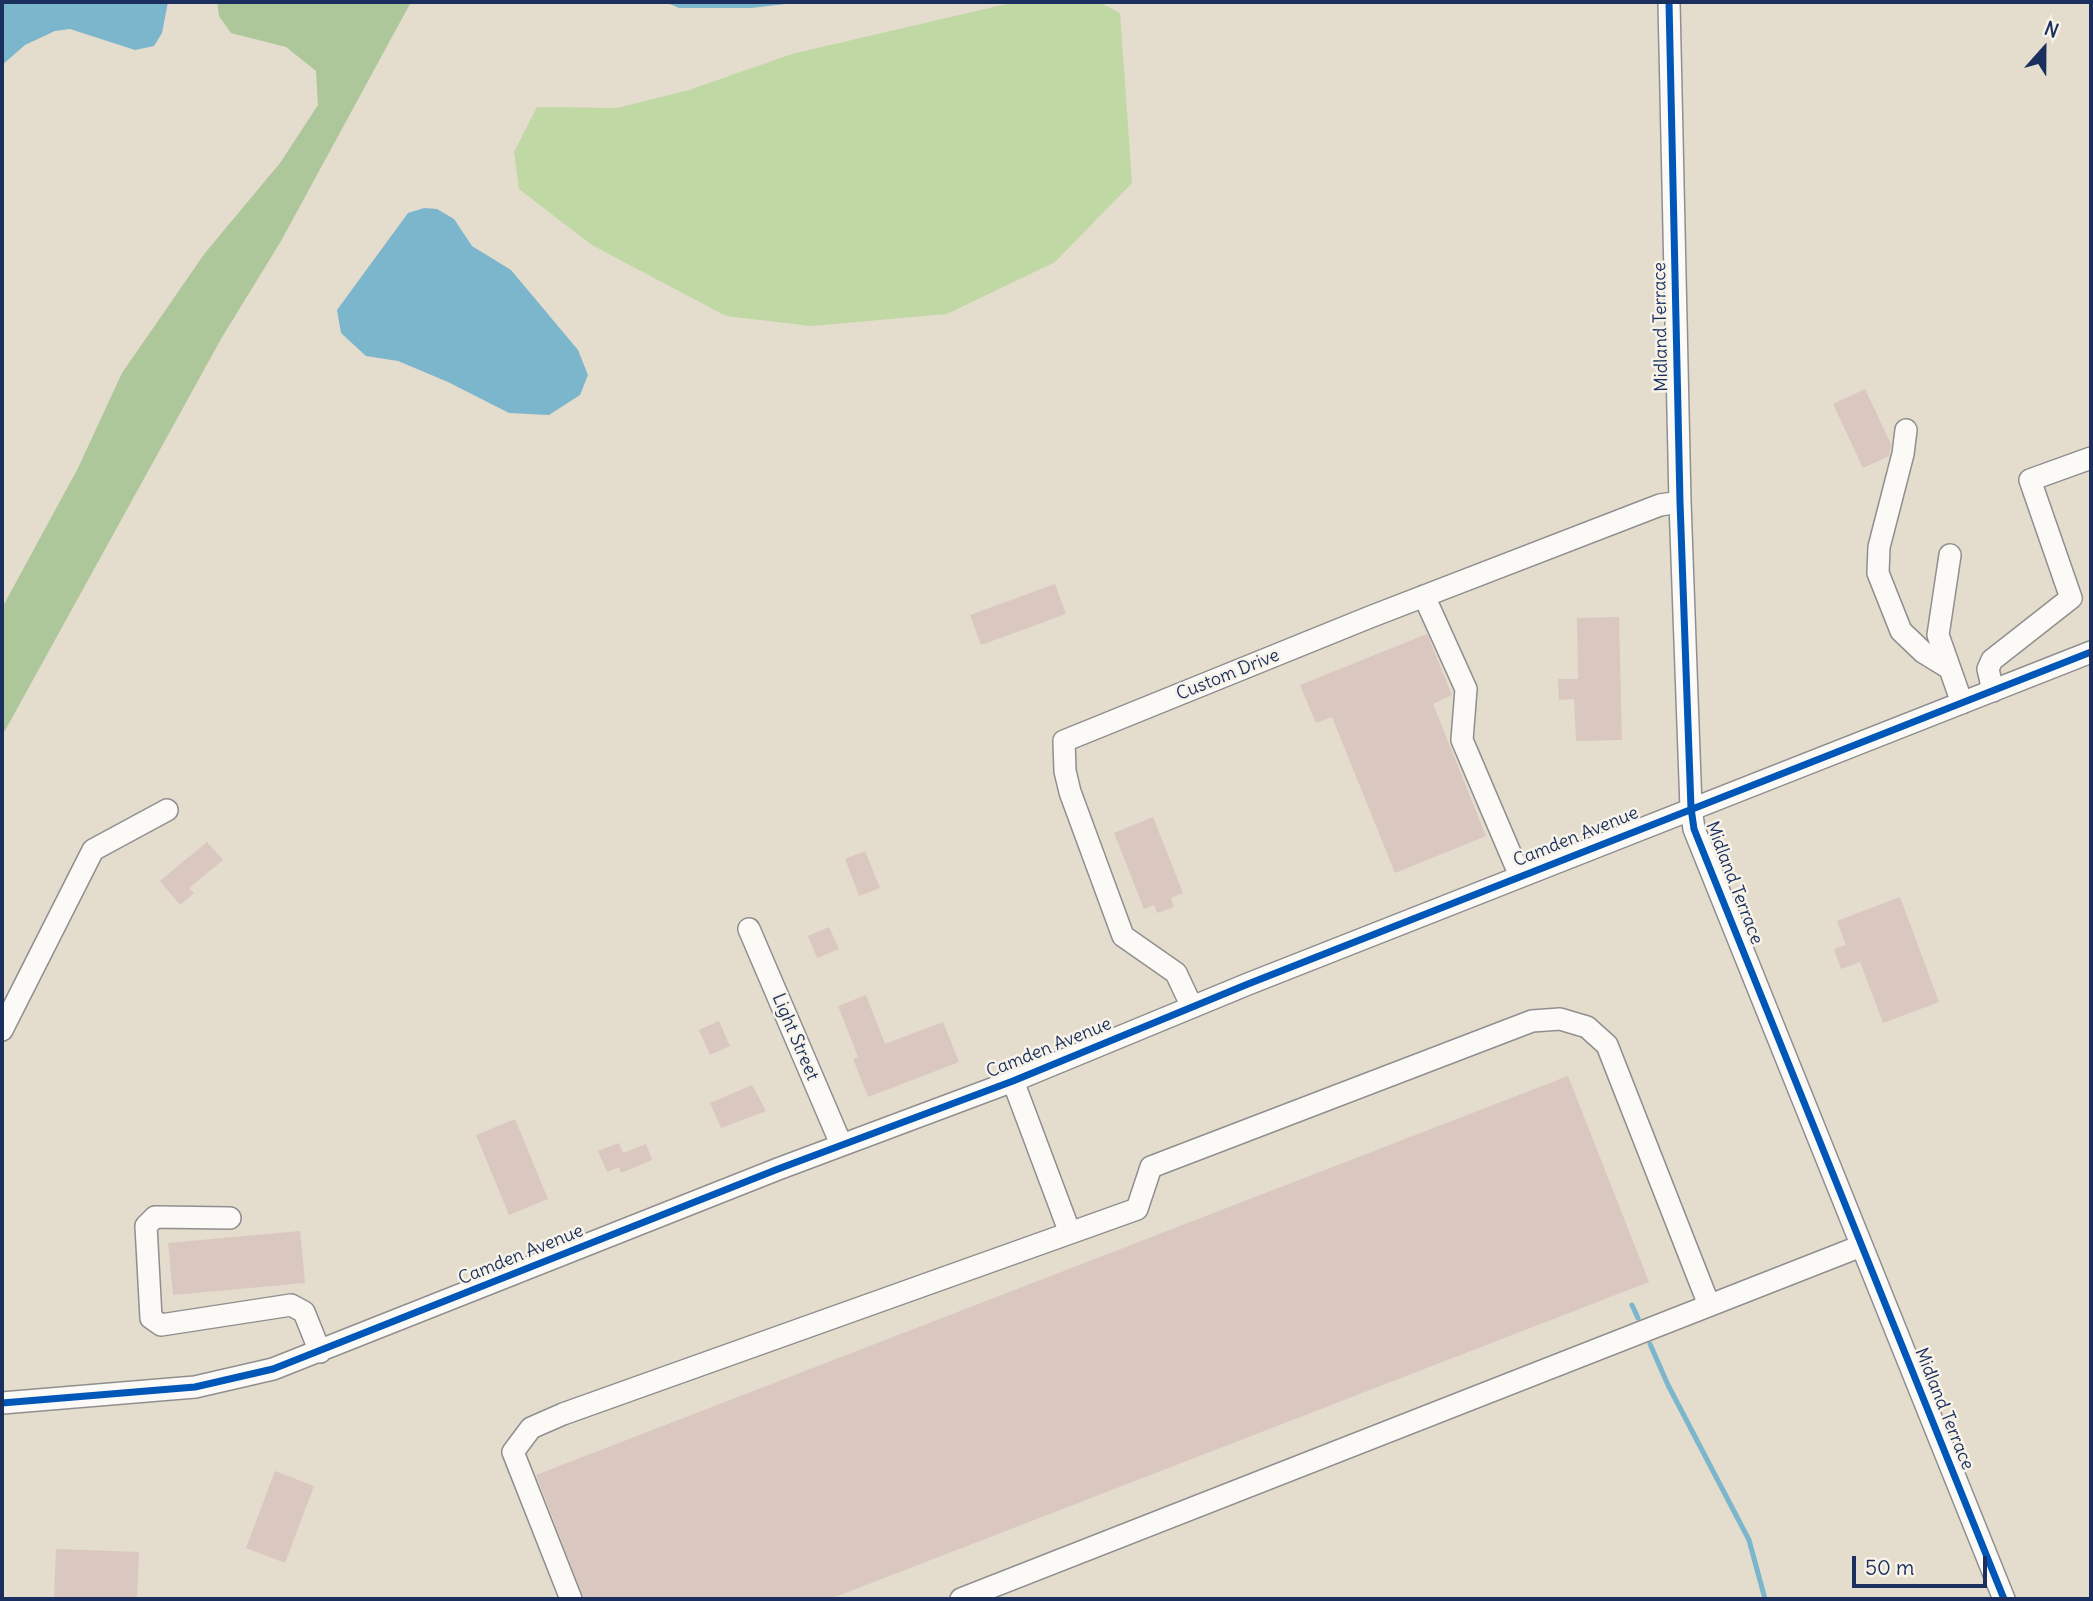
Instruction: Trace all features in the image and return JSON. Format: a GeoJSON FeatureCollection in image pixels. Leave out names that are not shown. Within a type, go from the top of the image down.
{"type":"FeatureCollection","features":[{"type":"Feature","properties":{"kind":"street","name":"Midland Terrace"},"geometry":{"type":"LineString","coordinates":[[1669,2],[1681,502],[1691,808],[1694,829],[2004,1599]]}},
{"type":"Feature","properties":{"kind":"street"},"geometry":{"type":"LineString","coordinates":[[1906,430],[1903,454],[1879,547],[1878,573],[1902,631],[1923,652],[1949,668]]}},
{"type":"Feature","properties":{"kind":"street"},"geometry":{"type":"LineString","coordinates":[[1993,691],[1988,669],[1992,660],[2071,598],[2029,480],[2091,458]]}},
{"type":"Feature","properties":{"kind":"street","name":"Custom Drive"},"geometry":{"type":"LineString","coordinates":[[1192,1007],[1176,973],[1123,936],[1070,792],[1065,771],[1064,741],[1424,596],[1660,505],[1681,502]]}},
{"type":"Feature","properties":{"kind":"street"},"geometry":{"type":"LineString","coordinates":[[1950,555],[1938,635],[1962,703]]}},
{"type":"Feature","properties":{"kind":"street"},"geometry":{"type":"LineString","coordinates":[[1424,596],[1466,689],[1462,740],[1520,876]]}},
{"type":"Feature","properties":{"kind":"street","name":"Camden Avenue"},"geometry":{"type":"LineString","coordinates":[[2,1403],[195,1387],[233,1380],[320,1352],[841,1144],[1013,1081],[1520,876],[2091,652]]}},
{"type":"Feature","properties":{"kind":"street"},"geometry":{"type":"LineString","coordinates":[[2,1030],[93,850],[167,810]]}},
{"type":"Feature","properties":{"kind":"street","name":"Light Street"},"geometry":{"type":"LineString","coordinates":[[749,929],[841,1144]]}},
{"type":"Feature","properties":{"kind":"street"},"geometry":{"type":"LineString","coordinates":[[571,1599],[513,1452],[531,1428],[1137,1209],[1151,1167],[1532,1021],[1560,1019],[1587,1027],[1607,1045],[1709,1305]]}},
{"type":"Feature","properties":{"kind":"street"},"geometry":{"type":"LineString","coordinates":[[1013,1081],[1070,1233]]}},
{"type":"Feature","properties":{"kind":"street"},"geometry":{"type":"LineString","coordinates":[[230,1218],[155,1217],[146,1226],[151,1318],[161,1325],[291,1305],[304,1312],[320,1352]]}},
{"type":"Feature","properties":{"kind":"street"},"geometry":{"type":"LineString","coordinates":[[961,1599],[1861,1246]]}},
{"type":"Feature","properties":{"kind":"green space"},"geometry":{"type":"Polygon","coordinates":[[[217,2],[411,2],[281,241],[221,339],[2,736],[2,608],[78,468],[122,373],[205,253],[280,163],[318,105],[316,71],[286,47],[231,33],[219,16],[217,2]]]}},
{"type":"Feature","properties":{"kind":"green space"},"geometry":{"type":"Polygon","coordinates":[[[1015,2],[1099,2],[1120,13],[1132,183],[1055,262],[947,314],[811,326],[726,316],[592,245],[519,189],[514,152],[537,107],[617,108],[689,90],[792,54],[1015,2]]]}},
{"type":"Feature","properties":{"kind":"water"},"geometry":{"type":"Polygon","coordinates":[[[2,2],[168,2],[162,33],[154,46],[135,50],[70,29],[55,31],[25,45],[2,65],[2,2]]]}},
{"type":"Feature","properties":{"kind":"water"},"geometry":{"type":"Polygon","coordinates":[[[665,2],[803,2],[751,8],[679,8],[665,2]]]}},
{"type":"Feature","properties":{"kind":"water"},"geometry":{"type":"Polygon","coordinates":[[[424,208],[437,209],[454,219],[472,246],[511,270],[578,350],[588,375],[580,395],[549,415],[509,413],[448,382],[398,361],[366,356],[341,333],[337,310],[408,213],[424,208]]]}},
{"type":"Feature","properties":{"kind":"building"},"geometry":{"type":"Polygon","coordinates":[[[1865,389],[1891,444],[1889,456],[1863,468],[1833,404],[1865,389]]]}},
{"type":"Feature","properties":{"kind":"building"},"geometry":{"type":"Polygon","coordinates":[[[1055,584],[1066,614],[981,645],[970,615],[1055,584]]]}},
{"type":"Feature","properties":{"kind":"building"},"geometry":{"type":"Polygon","coordinates":[[[1619,617],[1622,740],[1576,741],[1574,699],[1559,700],[1558,679],[1578,679],[1577,618],[1619,617]]]}},
{"type":"Feature","properties":{"kind":"building"},"geometry":{"type":"Polygon","coordinates":[[[1427,634],[1452,695],[1433,704],[1486,836],[1395,873],[1332,717],[1316,723],[1300,685],[1427,634]]]}},
{"type":"Feature","properties":{"kind":"building"},"geometry":{"type":"Polygon","coordinates":[[[1153,817],[1183,893],[1171,898],[1174,907],[1157,913],[1154,905],[1144,909],[1114,833],[1153,817]]]}},
{"type":"Feature","properties":{"kind":"building"},"geometry":{"type":"Polygon","coordinates":[[[207,842],[223,860],[189,888],[194,893],[180,905],[160,881],[207,842]]]}},
{"type":"Feature","properties":{"kind":"building"},"geometry":{"type":"Polygon","coordinates":[[[865,851],[880,888],[859,896],[845,859],[865,851]]]}},
{"type":"Feature","properties":{"kind":"building"},"geometry":{"type":"Polygon","coordinates":[[[1900,897],[1939,1002],[1883,1023],[1860,962],[1841,969],[1834,949],[1846,945],[1837,921],[1900,897]]]}},
{"type":"Feature","properties":{"kind":"building"},"geometry":{"type":"Polygon","coordinates":[[[829,927],[839,949],[817,958],[808,936],[829,927]]]}},
{"type":"Feature","properties":{"kind":"building"},"geometry":{"type":"Polygon","coordinates":[[[866,995],[885,1044],[943,1022],[959,1062],[868,1097],[853,1059],[858,1057],[838,1006],[866,995]]]}},
{"type":"Feature","properties":{"kind":"building"},"geometry":{"type":"Polygon","coordinates":[[[719,1021],[730,1046],[710,1055],[699,1030],[719,1021]]]}},
{"type":"Feature","properties":{"kind":"building"},"geometry":{"type":"Polygon","coordinates":[[[1568,1076],[1649,1282],[830,1599],[584,1599],[536,1475],[1568,1076]]]}},
{"type":"Feature","properties":{"kind":"building"},"geometry":{"type":"Polygon","coordinates":[[[752,1085],[766,1111],[721,1128],[710,1103],[752,1085]]]}},
{"type":"Feature","properties":{"kind":"building"},"geometry":{"type":"Polygon","coordinates":[[[515,1119],[548,1199],[509,1215],[476,1135],[515,1119]]]}},
{"type":"Feature","properties":{"kind":"building"},"geometry":{"type":"Polygon","coordinates":[[[619,1143],[623,1153],[646,1144],[652,1160],[621,1173],[619,1167],[607,1172],[598,1151],[619,1143]]]}},
{"type":"Feature","properties":{"kind":"building"},"geometry":{"type":"Polygon","coordinates":[[[300,1231],[305,1283],[173,1295],[168,1243],[300,1231]]]}},
{"type":"Feature","properties":{"kind":"building"},"geometry":{"type":"Polygon","coordinates":[[[275,1471],[314,1486],[285,1563],[246,1548],[275,1471]]]}},
{"type":"Feature","properties":{"kind":"building"},"geometry":{"type":"Polygon","coordinates":[[[56,1549],[139,1552],[137,1599],[54,1598],[56,1549]]]}},
{"type":"Feature","properties":{"kind":"waterway"},"geometry":{"type":"LineString","coordinates":[[1632,1305],[1638,1318]]}},
{"type":"Feature","properties":{"kind":"waterway"},"geometry":{"type":"LineString","coordinates":[[1650,1344],[1668,1385],[1749,1540],[1765,1599]]}},
{"type":"Feature","properties":{"kind":"cycle path"},"geometry":{"type":"LineString","coordinates":[[1669,2],[1680,502],[1694,829],[2004,1599]]}},
{"type":"Feature","properties":{"kind":"cycle path"},"geometry":{"type":"LineString","coordinates":[[2,1403],[195,1387],[273,1369],[778,1169],[1013,1081],[1248,984],[2091,652]]}}]}
